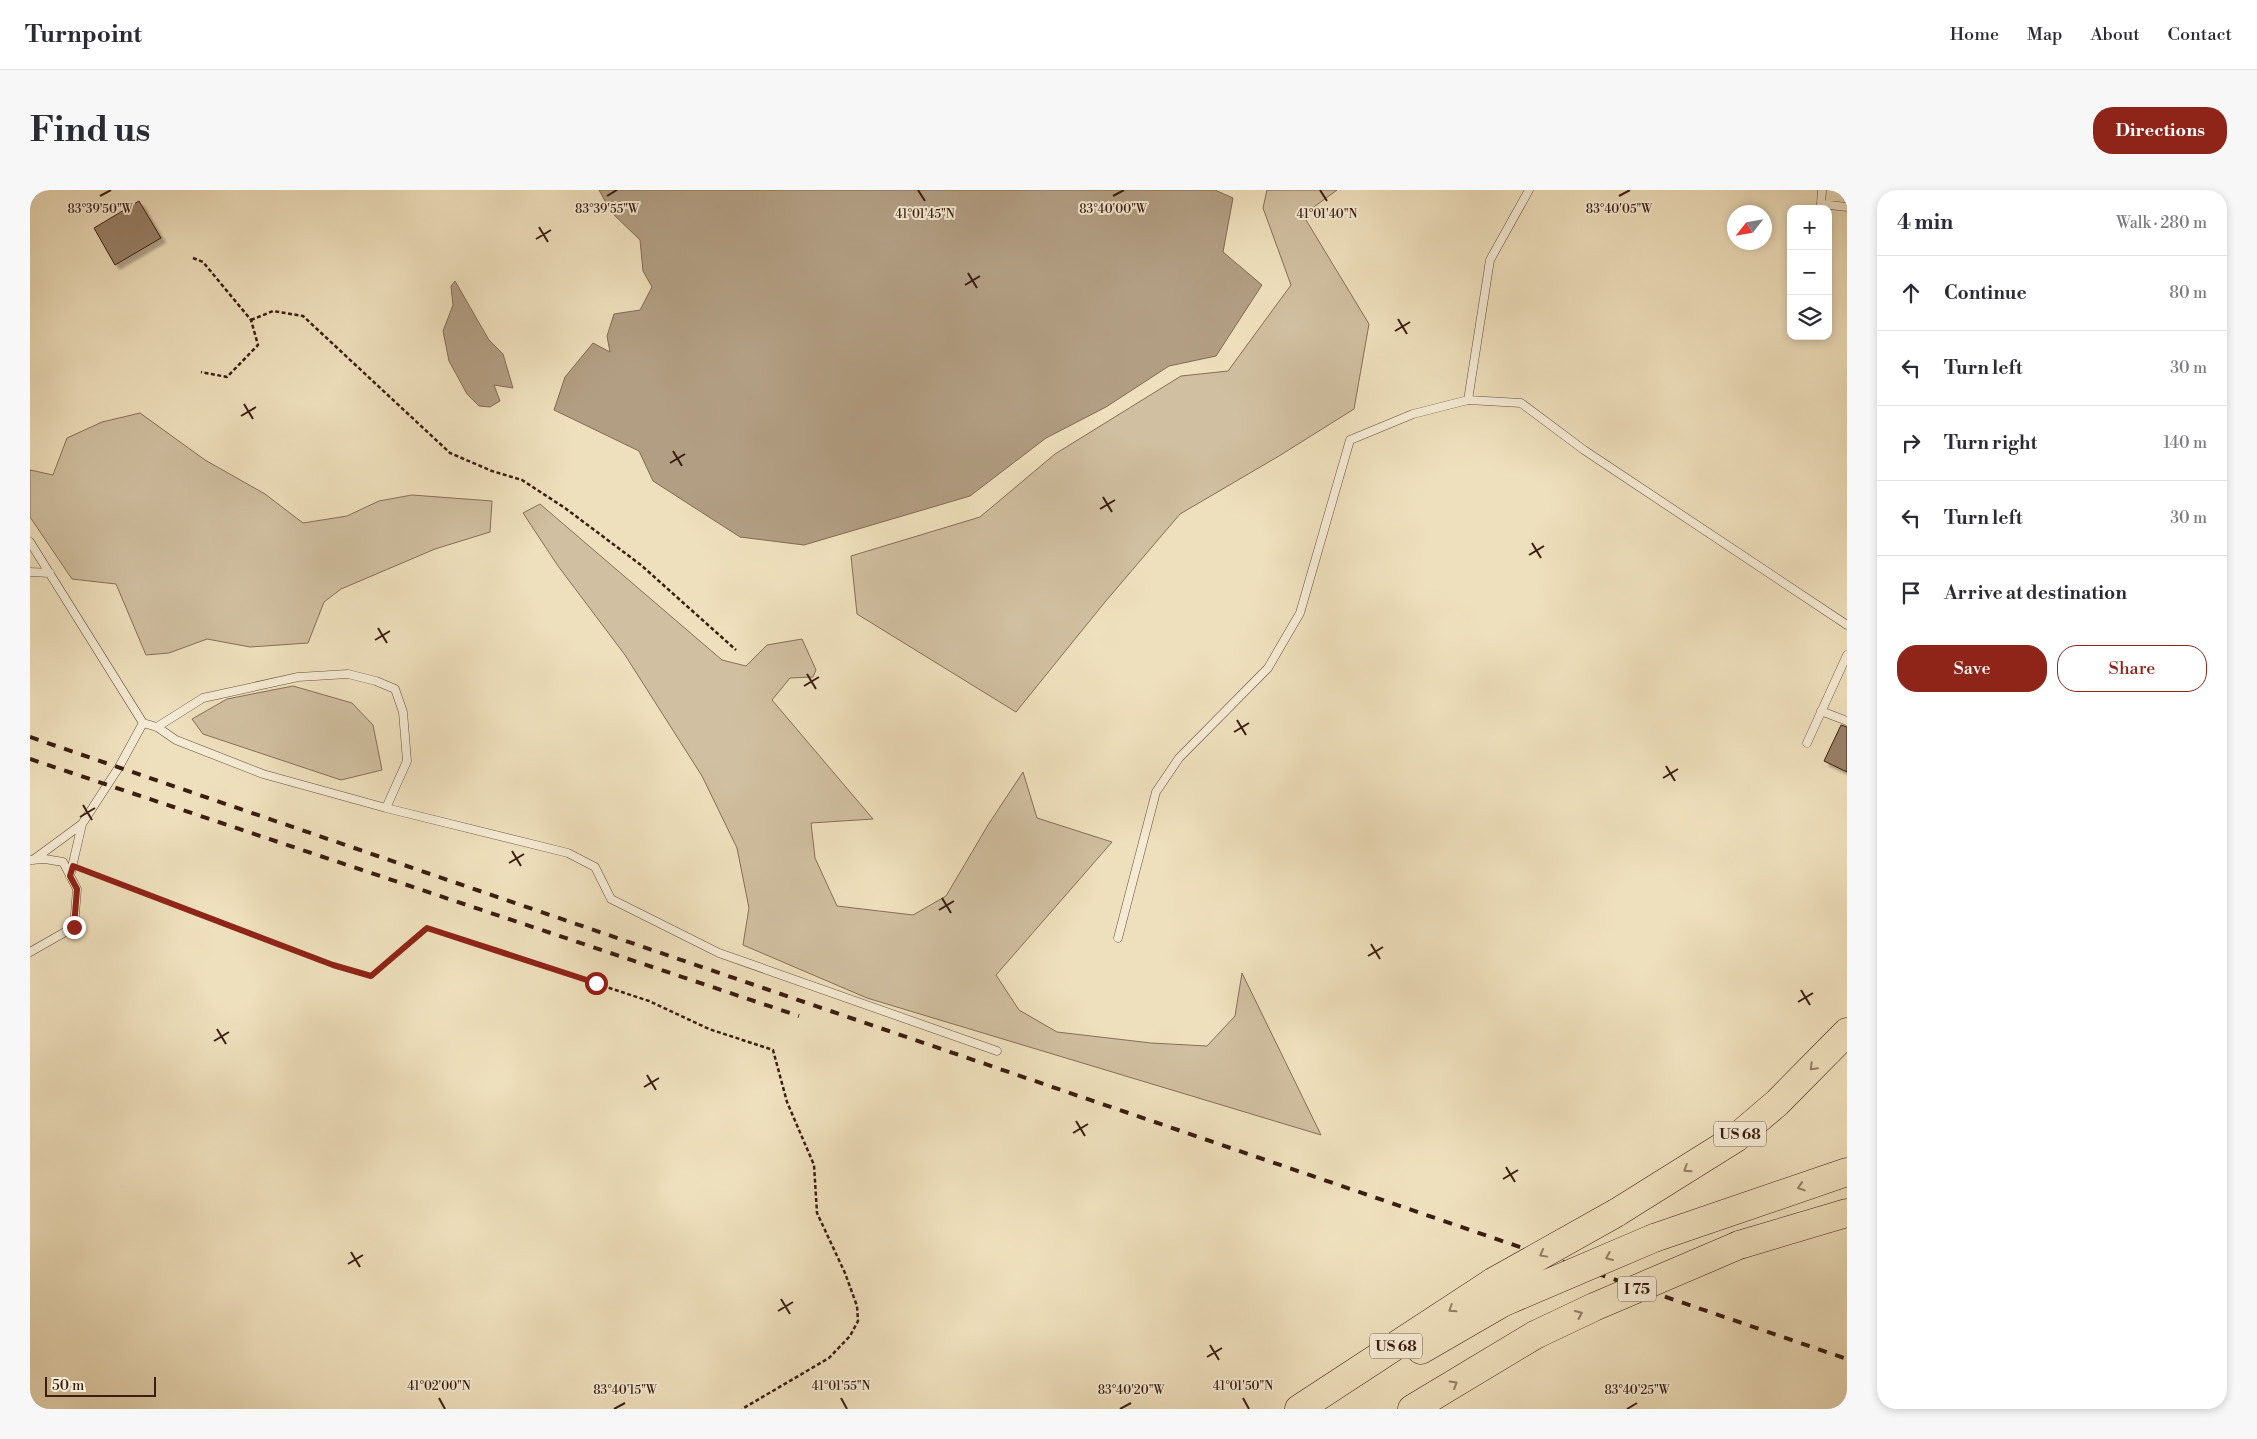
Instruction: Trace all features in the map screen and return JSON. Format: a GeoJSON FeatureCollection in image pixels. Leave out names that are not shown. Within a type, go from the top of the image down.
{"type":"FeatureCollection","features":[{"type":"Feature","properties":{"kind":"highway","name":"US 68"},"geometry":{"type":"LineString","coordinates":[[1299,1409],[1498,1292],[1616,1213],[1736,1138],[1777,1103],[1847,1032]]}},
{"type":"Feature","properties":{"kind":"highway","name":"I 75"},"geometry":{"type":"LineString","coordinates":[[1318,1409],[1498,1292],[1847,1172]]}},
{"type":"Feature","properties":{"kind":"highway","name":"I 75"},"geometry":{"type":"LineString","coordinates":[[1412,1409],[1535,1335],[1594,1307],[1739,1245],[1847,1213]]}},
{"type":"Feature","properties":{"kind":"lane"},"geometry":{"type":"LineString","coordinates":[[1468,400],[1490,260],[1529,190]]}},
{"type":"Feature","properties":{"kind":"lane"},"geometry":{"type":"LineString","coordinates":[[1822,190],[1820,204],[1847,207]]}},
{"type":"Feature","properties":{"kind":"lane"},"geometry":{"type":"LineString","coordinates":[[1118,938],[1156,792],[1179,758],[1268,668],[1300,613],[1350,440],[1413,414],[1468,400],[1521,403],[1584,450],[1847,625]]}},
{"type":"Feature","properties":{"kind":"lane"},"geometry":{"type":"LineString","coordinates":[[30,542],[143,723],[157,727],[176,740],[263,774],[386,808],[568,854],[595,867],[611,899],[720,953],[997,1051]]}},
{"type":"Feature","properties":{"kind":"lane"},"geometry":{"type":"LineString","coordinates":[[30,572],[50,574]]}},
{"type":"Feature","properties":{"kind":"lane"},"geometry":{"type":"LineString","coordinates":[[1807,742],[1847,655]]}},
{"type":"Feature","properties":{"kind":"lane"},"geometry":{"type":"LineString","coordinates":[[157,727],[203,698],[242,688],[298,677],[348,674],[376,681],[395,689],[403,712],[406,760],[386,808]]}},
{"type":"Feature","properties":{"kind":"lane"},"geometry":{"type":"LineString","coordinates":[[1822,711],[1847,721]]}},
{"type":"Feature","properties":{"kind":"lane"},"geometry":{"type":"LineString","coordinates":[[70,876],[82,824],[119,767],[143,723]]}},
{"type":"Feature","properties":{"kind":"lane"},"geometry":{"type":"LineString","coordinates":[[32,860],[82,824]]}},
{"type":"Feature","properties":{"kind":"lane"},"geometry":{"type":"LineString","coordinates":[[30,952],[74,927],[77,889],[63,862],[45,859],[32,860]]}},
{"type":"Feature","properties":{"kind":"path"},"geometry":{"type":"LineString","coordinates":[[193,258],[203,262],[251,320],[258,345],[227,376],[201,372]]}},
{"type":"Feature","properties":{"kind":"path"},"geometry":{"type":"LineString","coordinates":[[251,320],[273,310],[303,316],[450,453],[492,471],[522,480],[565,508],[641,565],[736,650]]}},
{"type":"Feature","properties":{"kind":"path"},"geometry":{"type":"LineString","coordinates":[[73,866],[333,965],[371,976],[427,928],[649,1001],[709,1030],[773,1050],[787,1102],[814,1165],[816,1213],[845,1273],[857,1306],[858,1322],[850,1336],[829,1358],[742,1409]]}},
{"type":"Feature","properties":{"kind":"shaded area"},"geometry":{"type":"Polygon","coordinates":[[[599,190],[1215,190],[1233,198],[1223,252],[1262,285],[1216,356],[1169,366],[1106,407],[1046,438],[970,496],[804,545],[740,537],[653,481],[639,451],[554,410],[565,377],[593,343],[610,352],[607,336],[614,314],[640,310],[652,287],[643,271],[640,240],[611,212],[599,190]]]}},
{"type":"Feature","properties":{"kind":"shaded area"},"geometry":{"type":"Polygon","coordinates":[[[1267,190],[1337,190],[1303,215],[1369,324],[1354,409],[1180,514],[1105,602],[1016,712],[857,614],[851,556],[980,517],[1055,454],[1181,376],[1228,371],[1291,285],[1263,208],[1267,190]]]}},
{"type":"Feature","properties":{"kind":"shaded area"},"geometry":{"type":"Polygon","coordinates":[[[455,281],[489,340],[503,354],[513,388],[494,385],[500,401],[490,407],[479,406],[467,394],[449,361],[443,331],[453,305],[451,286],[455,281]]]}},
{"type":"Feature","properties":{"kind":"shaded area"},"geometry":{"type":"Polygon","coordinates":[[[140,413],[205,460],[265,494],[303,523],[347,516],[379,501],[412,495],[492,501],[490,532],[435,549],[341,589],[324,602],[308,643],[250,647],[207,639],[169,653],[146,655],[116,584],[72,579],[30,517],[30,470],[53,475],[67,438],[102,422],[140,413]]]}},
{"type":"Feature","properties":{"kind":"shaded area"},"geometry":{"type":"Polygon","coordinates":[[[540,504],[722,660],[746,666],[767,645],[802,639],[816,670],[813,677],[790,678],[772,700],[873,819],[811,823],[815,858],[837,906],[913,915],[946,896],[988,825],[1023,772],[1037,818],[1112,842],[996,975],[1019,1010],[1057,1032],[1151,1043],[1207,1046],[1235,1016],[1242,973],[1321,1135],[867,998],[743,945],[749,908],[737,848],[702,776],[625,655],[558,566],[523,513],[540,504]]]}},
{"type":"Feature","properties":{"kind":"shaded area"},"geometry":{"type":"Polygon","coordinates":[[[293,686],[352,703],[373,725],[382,770],[341,780],[203,734],[192,719],[227,699],[293,686]]]}},
{"type":"Feature","properties":{"kind":"building"},"geometry":{"type":"Polygon","coordinates":[[[139,201],[161,238],[115,265],[94,228],[139,201]]]}},
{"type":"Feature","properties":{"kind":"building"},"geometry":{"type":"Polygon","coordinates":[[[1841,725],[1847,727],[1847,772],[1824,761],[1841,725]]]}},
{"type":"Feature","properties":{"kind":"railway"},"geometry":{"type":"LineString","coordinates":[[30,737],[1847,1359]]}},
{"type":"Feature","properties":{"kind":"railway"},"geometry":{"type":"LineString","coordinates":[[30,759],[799,1016]]}},
{"type":"Feature","properties":{"kind":"route"},"geometry":{"type":"LineString","coordinates":[[74,927],[77,889],[70,876],[73,866],[333,965],[371,976],[427,928],[596,983]]}}]}
